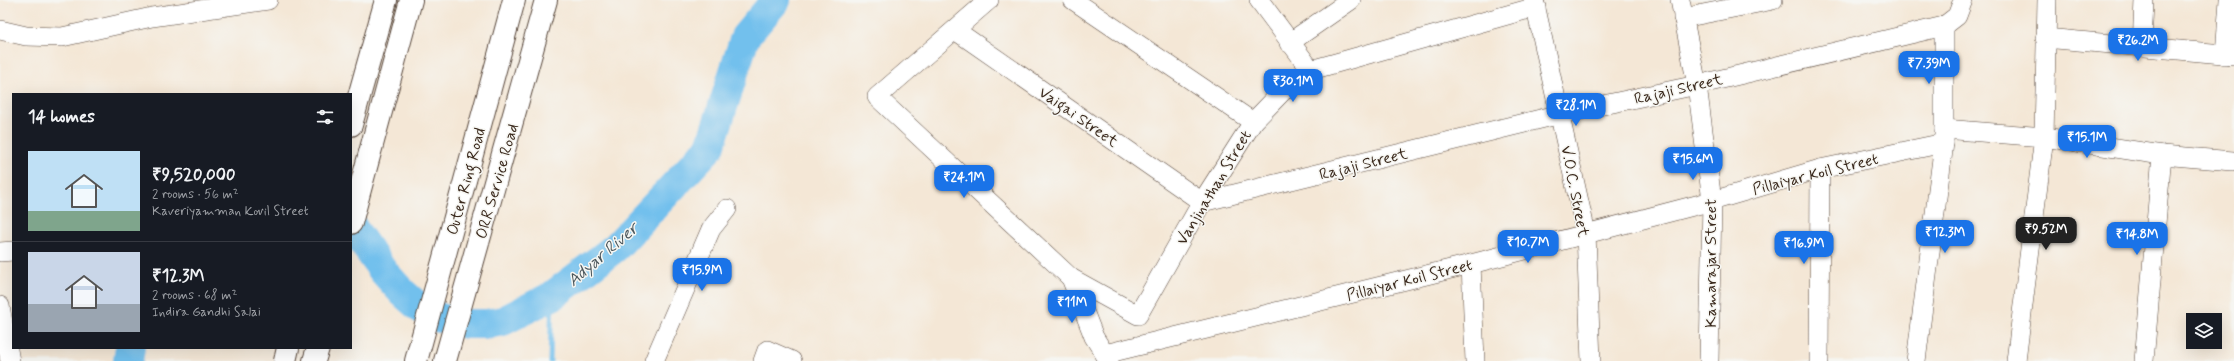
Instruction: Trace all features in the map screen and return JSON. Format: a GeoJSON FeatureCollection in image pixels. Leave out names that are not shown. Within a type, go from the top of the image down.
{"type":"FeatureCollection","features":[{"type":"Feature","properties":{"kind":"main road"},"geometry":{"type":"LineString","coordinates":[[352,121],[386,0]]}},
{"type":"Feature","properties":{"kind":"main road"},"geometry":{"type":"LineString","coordinates":[[352,219],[412,0]]}},
{"type":"Feature","properties":{"kind":"main road","name":"Outer Ring Road"},"geometry":{"type":"LineString","coordinates":[[418,353],[514,0]]}},
{"type":"Feature","properties":{"kind":"main road","name":"ORR Service Road"},"geometry":{"type":"LineString","coordinates":[[447,357],[546,0]]}},
{"type":"Feature","properties":{"kind":"main road"},"geometry":{"type":"LineString","coordinates":[[285,361],[288,349]]}},
{"type":"Feature","properties":{"kind":"main road"},"geometry":{"type":"LineString","coordinates":[[314,361],[318,349]]}},
{"type":"Feature","properties":{"kind":"street"},"geometry":{"type":"LineString","coordinates":[[0,30],[26,36],[62,37],[151,8],[268,0]]}},
{"type":"Feature","properties":{"kind":"street"},"geometry":{"type":"LineString","coordinates":[[989,0],[877,97],[1071,278],[1094,337],[1107,357]]}},
{"type":"Feature","properties":{"kind":"street"},"geometry":{"type":"LineString","coordinates":[[1073,0],[1253,122]]}},
{"type":"Feature","properties":{"kind":"street"},"geometry":{"type":"LineString","coordinates":[[1259,0],[1289,43],[1311,70]]}},
{"type":"Feature","properties":{"kind":"street"},"geometry":{"type":"LineString","coordinates":[[1289,43],[1351,0]]}},
{"type":"Feature","properties":{"kind":"street"},"geometry":{"type":"LineString","coordinates":[[1682,9],[1773,0]]}},
{"type":"Feature","properties":{"kind":"street"},"geometry":{"type":"LineString","coordinates":[[1916,361],[1944,136],[1944,26],[1957,16],[1963,0]]}},
{"type":"Feature","properties":{"kind":"street"},"geometry":{"type":"LineString","coordinates":[[2016,361],[2044,137],[2047,0]]}},
{"type":"Feature","properties":{"kind":"street"},"geometry":{"type":"LineString","coordinates":[[2142,47],[2144,0]]}},
{"type":"Feature","properties":{"kind":"street"},"geometry":{"type":"LineString","coordinates":[[2045,38],[2230,55],[2229,0]]}},
{"type":"Feature","properties":{"kind":"street","name":"Vanjinathan Street"},"geometry":{"type":"LineString","coordinates":[[1071,278],[1138,315],[1202,202],[1253,122],[1284,90],[1311,70],[1535,4]]}},
{"type":"Feature","properties":{"kind":"street","name":"V.O.C. Street"},"geometry":{"type":"LineString","coordinates":[[1535,4],[1561,114],[1586,233],[1591,361]]}},
{"type":"Feature","properties":{"kind":"street","name":"Kamarajar Street"},"geometry":{"type":"LineString","coordinates":[[1682,9],[1697,84],[1712,201],[1709,361]]}},
{"type":"Feature","properties":{"kind":"street","name":"Rajaji Street"},"geometry":{"type":"LineString","coordinates":[[1202,202],[1561,114],[1697,84],[1944,26]]}},
{"type":"Feature","properties":{"kind":"street","name":"Vaigai Street"},"geometry":{"type":"LineString","coordinates":[[955,30],[1202,202]]}},
{"type":"Feature","properties":{"kind":"street","name":"Pillaiyar Koil Street"},"geometry":{"type":"LineString","coordinates":[[1107,357],[1712,201],[1820,169],[1944,136],[2044,137],[2162,155],[2233,161]]}},
{"type":"Feature","properties":{"kind":"street"},"geometry":{"type":"LineString","coordinates":[[2144,361],[2162,155]]}},
{"type":"Feature","properties":{"kind":"street"},"geometry":{"type":"LineString","coordinates":[[1819,361],[1820,169]]}},
{"type":"Feature","properties":{"kind":"street"},"geometry":{"type":"LineString","coordinates":[[654,361],[711,230],[727,209]]}},
{"type":"Feature","properties":{"kind":"street"},"geometry":{"type":"LineString","coordinates":[[0,252],[12,251]]}},
{"type":"Feature","properties":{"kind":"street"},"geometry":{"type":"LineString","coordinates":[[1471,264],[1475,361]]}},
{"type":"Feature","properties":{"kind":"street"},"geometry":{"type":"LineString","coordinates":[[0,306],[8,324],[10,361]]}},
{"type":"Feature","properties":{"kind":"street"},"geometry":{"type":"LineString","coordinates":[[763,361],[767,350],[792,361]]}},
{"type":"Feature","properties":{"kind":"waterway","name":"Adyar River"},"geometry":{"type":"LineString","coordinates":[[352,226],[383,271],[402,292],[420,308],[440,318],[466,324],[487,324],[503,321],[552,296],[616,247],[710,147],[745,37],[776,0]]}},
{"type":"Feature","properties":{"kind":"waterway"},"geometry":{"type":"LineString","coordinates":[[550,361],[552,296]]}},
{"type":"Feature","properties":{"kind":"waterway","name":"Adyar River"},"geometry":{"type":"LineString","coordinates":[[128,361],[130,349]]}}]}
